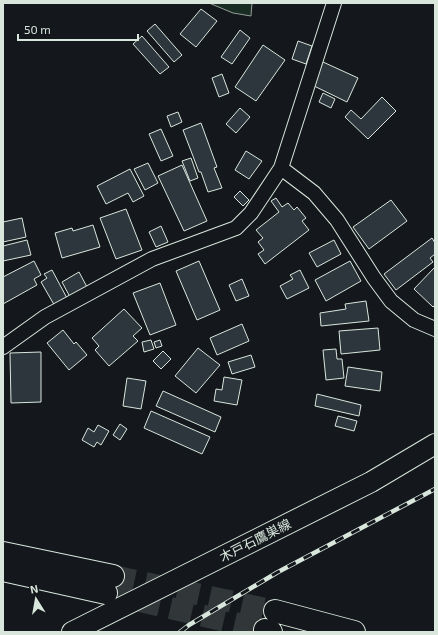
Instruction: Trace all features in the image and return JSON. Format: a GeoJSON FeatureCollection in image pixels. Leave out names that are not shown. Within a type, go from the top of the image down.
{"type":"FeatureCollection","features":[{"type":"Feature","properties":{"kind":"highway"},"geometry":{"type":"LineString","coordinates":[[3,553],[109,585],[3,570]]}},
{"type":"Feature","properties":{"kind":"highway"},"geometry":{"type":"LineString","coordinates":[[275,611],[354,632]]}},
{"type":"Feature","properties":{"kind":"main road","name":"木戸石鷹巣線"},"geometry":{"type":"LineString","coordinates":[[72,632],[372,482],[435,444]]}},
{"type":"Feature","properties":{"kind":"street"},"geometry":{"type":"LineString","coordinates":[[3,347],[45,317],[152,258],[236,228],[251,213],[281,168],[334,3]]}},
{"type":"Feature","properties":{"kind":"street"},"geometry":{"type":"LineString","coordinates":[[281,168],[314,193],[337,220],[367,267],[391,300],[414,320],[435,329]]}},
{"type":"Feature","properties":{"kind":"green space"},"geometry":{"type":"Polygon","coordinates":[[[209,3],[252,3],[251,16],[233,13],[209,3]]]}},
{"type":"Feature","properties":{"kind":"building"},"geometry":{"type":"Polygon","coordinates":[[[201,9],[217,21],[196,47],[180,34],[201,9]]]}},
{"type":"Feature","properties":{"kind":"building"},"geometry":{"type":"Polygon","coordinates":[[[155,24],[182,55],[174,62],[147,31],[155,24]]]}},
{"type":"Feature","properties":{"kind":"building"},"geometry":{"type":"Polygon","coordinates":[[[240,30],[250,38],[232,64],[221,57],[240,30]]]}},
{"type":"Feature","properties":{"kind":"building"},"geometry":{"type":"Polygon","coordinates":[[[142,36],[169,67],[160,74],[133,44],[142,36]]]}},
{"type":"Feature","properties":{"kind":"building"},"geometry":{"type":"Polygon","coordinates":[[[298,41],[312,46],[306,64],[292,59],[298,41]]]}},
{"type":"Feature","properties":{"kind":"building"},"geometry":{"type":"Polygon","coordinates":[[[263,45],[285,60],[256,101],[235,87],[263,45]]]}},
{"type":"Feature","properties":{"kind":"building"},"geometry":{"type":"Polygon","coordinates":[[[323,62],[358,78],[347,102],[312,85],[323,62]]]}},
{"type":"Feature","properties":{"kind":"building"},"geometry":{"type":"Polygon","coordinates":[[[222,74],[229,93],[219,97],[212,78],[222,74]]]}},
{"type":"Feature","properties":{"kind":"building"},"geometry":{"type":"Polygon","coordinates":[[[323,93],[335,99],[331,108],[319,102],[323,93]]]}},
{"type":"Feature","properties":{"kind":"building"},"geometry":{"type":"Polygon","coordinates":[[[382,97],[396,111],[368,139],[345,117],[351,110],[361,119],[382,97]]]}},
{"type":"Feature","properties":{"kind":"building"},"geometry":{"type":"Polygon","coordinates":[[[240,108],[250,117],[236,133],[226,124],[240,108]]]}},
{"type":"Feature","properties":{"kind":"building"},"geometry":{"type":"Polygon","coordinates":[[[178,112],[182,122],[171,127],[167,116],[178,112]]]}},
{"type":"Feature","properties":{"kind":"building"},"geometry":{"type":"Polygon","coordinates":[[[201,123],[217,167],[214,168],[222,188],[208,192],[183,130],[201,123]]]}},
{"type":"Feature","properties":{"kind":"building"},"geometry":{"type":"Polygon","coordinates":[[[161,129],[173,156],[161,161],[149,134],[161,129]]]}},
{"type":"Feature","properties":{"kind":"building"},"geometry":{"type":"Polygon","coordinates":[[[246,151],[262,161],[249,179],[235,170],[246,151]]]}},
{"type":"Feature","properties":{"kind":"building"},"geometry":{"type":"Polygon","coordinates":[[[191,158],[198,178],[190,181],[182,161],[191,158]]]}},
{"type":"Feature","properties":{"kind":"building"},"geometry":{"type":"Polygon","coordinates":[[[148,163],[158,183],[145,190],[134,169],[148,163]]]}},
{"type":"Feature","properties":{"kind":"building"},"geometry":{"type":"Polygon","coordinates":[[[182,165],[207,221],[184,231],[158,176],[182,165]]]}},
{"type":"Feature","properties":{"kind":"building"},"geometry":{"type":"Polygon","coordinates":[[[130,169],[144,196],[133,202],[128,193],[106,204],[97,186],[130,169]]]}},
{"type":"Feature","properties":{"kind":"building"},"geometry":{"type":"Polygon","coordinates":[[[240,191],[249,200],[243,206],[234,197],[240,191]]]}},
{"type":"Feature","properties":{"kind":"building"},"geometry":{"type":"Polygon","coordinates":[[[276,198],[282,207],[288,203],[294,210],[297,207],[306,218],[302,221],[309,230],[265,264],[258,254],[264,250],[258,242],[263,238],[256,230],[279,212],[271,201],[276,198]]]}},
{"type":"Feature","properties":{"kind":"building"},"geometry":{"type":"Polygon","coordinates":[[[391,200],[407,221],[369,249],[353,227],[391,200]]]}},
{"type":"Feature","properties":{"kind":"building"},"geometry":{"type":"Polygon","coordinates":[[[126,209],[142,250],[116,259],[100,218],[126,209]]]}},
{"type":"Feature","properties":{"kind":"building"},"geometry":{"type":"Polygon","coordinates":[[[22,218],[26,237],[3,242],[3,222],[22,218]]]}},
{"type":"Feature","properties":{"kind":"building"},"geometry":{"type":"Polygon","coordinates":[[[93,225],[100,247],[62,258],[55,233],[72,228],[73,231],[93,225]]]}},
{"type":"Feature","properties":{"kind":"building"},"geometry":{"type":"Polygon","coordinates":[[[161,226],[168,242],[156,247],[149,232],[161,226]]]}},
{"type":"Feature","properties":{"kind":"building"},"geometry":{"type":"Polygon","coordinates":[[[432,238],[435,243],[435,254],[430,258],[433,262],[396,290],[384,274],[432,238]]]}},
{"type":"Feature","properties":{"kind":"building"},"geometry":{"type":"Polygon","coordinates":[[[27,240],[31,255],[3,261],[3,246],[27,240]]]}},
{"type":"Feature","properties":{"kind":"building"},"geometry":{"type":"Polygon","coordinates":[[[334,240],[341,254],[317,267],[309,253],[334,240]]]}},
{"type":"Feature","properties":{"kind":"building"},"geometry":{"type":"Polygon","coordinates":[[[34,261],[41,275],[34,279],[37,285],[3,304],[3,277],[34,261]]]}},
{"type":"Feature","properties":{"kind":"building"},"geometry":{"type":"Polygon","coordinates":[[[199,261],[220,310],[197,320],[176,271],[199,261]]]}},
{"type":"Feature","properties":{"kind":"building"},"geometry":{"type":"Polygon","coordinates":[[[350,261],[361,281],[326,301],[315,280],[350,261]]]}},
{"type":"Feature","properties":{"kind":"building"},"geometry":{"type":"Polygon","coordinates":[[[435,267],[435,305],[433,307],[414,289],[435,267]]]}},
{"type":"Feature","properties":{"kind":"building"},"geometry":{"type":"Polygon","coordinates":[[[52,270],[68,300],[56,308],[41,282],[47,278],[44,274],[52,270]]]}},
{"type":"Feature","properties":{"kind":"building"},"geometry":{"type":"Polygon","coordinates":[[[300,270],[309,288],[287,299],[280,286],[293,279],[290,275],[300,270]]]}},
{"type":"Feature","properties":{"kind":"building"},"geometry":{"type":"Polygon","coordinates":[[[79,272],[87,287],[70,297],[62,282],[79,272]]]}},
{"type":"Feature","properties":{"kind":"building"},"geometry":{"type":"Polygon","coordinates":[[[242,279],[249,296],[236,301],[229,285],[242,279]]]}},
{"type":"Feature","properties":{"kind":"building"},"geometry":{"type":"Polygon","coordinates":[[[160,283],[176,325],[150,335],[133,293],[160,283]]]}},
{"type":"Feature","properties":{"kind":"building"},"geometry":{"type":"Polygon","coordinates":[[[366,301],[369,321],[321,326],[320,313],[346,309],[345,304],[366,301]]]}},
{"type":"Feature","properties":{"kind":"building"},"geometry":{"type":"Polygon","coordinates":[[[124,309],[142,328],[133,336],[138,341],[109,366],[95,350],[99,346],[92,338],[124,309]]]}},
{"type":"Feature","properties":{"kind":"building"},"geometry":{"type":"Polygon","coordinates":[[[242,324],[249,341],[217,355],[210,338],[242,324]]]}},
{"type":"Feature","properties":{"kind":"building"},"geometry":{"type":"Polygon","coordinates":[[[378,328],[380,350],[341,354],[339,331],[378,328]]]}},
{"type":"Feature","properties":{"kind":"building"},"geometry":{"type":"Polygon","coordinates":[[[63,330],[74,344],[76,342],[87,355],[69,370],[47,343],[63,330]]]}},
{"type":"Feature","properties":{"kind":"building"},"geometry":{"type":"Polygon","coordinates":[[[151,340],[154,349],[144,352],[142,342],[151,340]]]}},
{"type":"Feature","properties":{"kind":"building"},"geometry":{"type":"Polygon","coordinates":[[[160,340],[162,346],[156,348],[154,342],[160,340]]]}},
{"type":"Feature","properties":{"kind":"building"},"geometry":{"type":"Polygon","coordinates":[[[198,348],[220,365],[196,393],[175,376],[198,348]]]}},
{"type":"Feature","properties":{"kind":"building"},"geometry":{"type":"Polygon","coordinates":[[[336,349],[337,359],[342,359],[344,378],[326,380],[323,350],[336,349]]]}},
{"type":"Feature","properties":{"kind":"building"},"geometry":{"type":"Polygon","coordinates":[[[163,351],[171,359],[161,369],[153,361],[163,351]]]}},
{"type":"Feature","properties":{"kind":"building"},"geometry":{"type":"Polygon","coordinates":[[[41,352],[41,402],[11,403],[10,353],[41,352]]]}},
{"type":"Feature","properties":{"kind":"building"},"geometry":{"type":"Polygon","coordinates":[[[251,355],[255,367],[232,374],[228,362],[251,355]]]}},
{"type":"Feature","properties":{"kind":"building"},"geometry":{"type":"Polygon","coordinates":[[[348,367],[382,372],[380,391],[345,386],[348,367]]]}},
{"type":"Feature","properties":{"kind":"building"},"geometry":{"type":"Polygon","coordinates":[[[224,377],[242,380],[237,405],[214,401],[216,389],[222,390],[224,377]]]}},
{"type":"Feature","properties":{"kind":"building"},"geometry":{"type":"Polygon","coordinates":[[[127,378],[146,381],[141,409],[123,406],[127,378]]]}},
{"type":"Feature","properties":{"kind":"building"},"geometry":{"type":"Polygon","coordinates":[[[163,391],[221,417],[215,432],[156,406],[163,391]]]}},
{"type":"Feature","properties":{"kind":"building"},"geometry":{"type":"Polygon","coordinates":[[[317,394],[361,405],[359,416],[315,406],[317,394]]]}},
{"type":"Feature","properties":{"kind":"building"},"geometry":{"type":"Polygon","coordinates":[[[151,411],[210,437],[202,454],[144,428],[151,411]]]}},
{"type":"Feature","properties":{"kind":"building"},"geometry":{"type":"Polygon","coordinates":[[[338,416],[357,421],[354,431],[335,426],[338,416]]]}},
{"type":"Feature","properties":{"kind":"building"},"geometry":{"type":"Polygon","coordinates":[[[120,424],[127,429],[120,440],[113,435],[120,424]]]}},
{"type":"Feature","properties":{"kind":"building"},"geometry":{"type":"Polygon","coordinates":[[[98,425],[109,431],[101,445],[97,442],[94,447],[82,440],[88,428],[94,432],[98,425]]]}},
{"type":"Feature","properties":{"kind":"tunnel"},"geometry":{"type":"LineString","coordinates":[[113,576],[275,611]]}},
{"type":"Feature","properties":{"kind":"tunnel"},"geometry":{"type":"LineString","coordinates":[[106,593],[265,630]]}},
{"type":"Feature","properties":{"kind":"railway"},"geometry":{"type":"LineString","coordinates":[[180,632],[189,625],[278,572],[435,489]]}}]}
